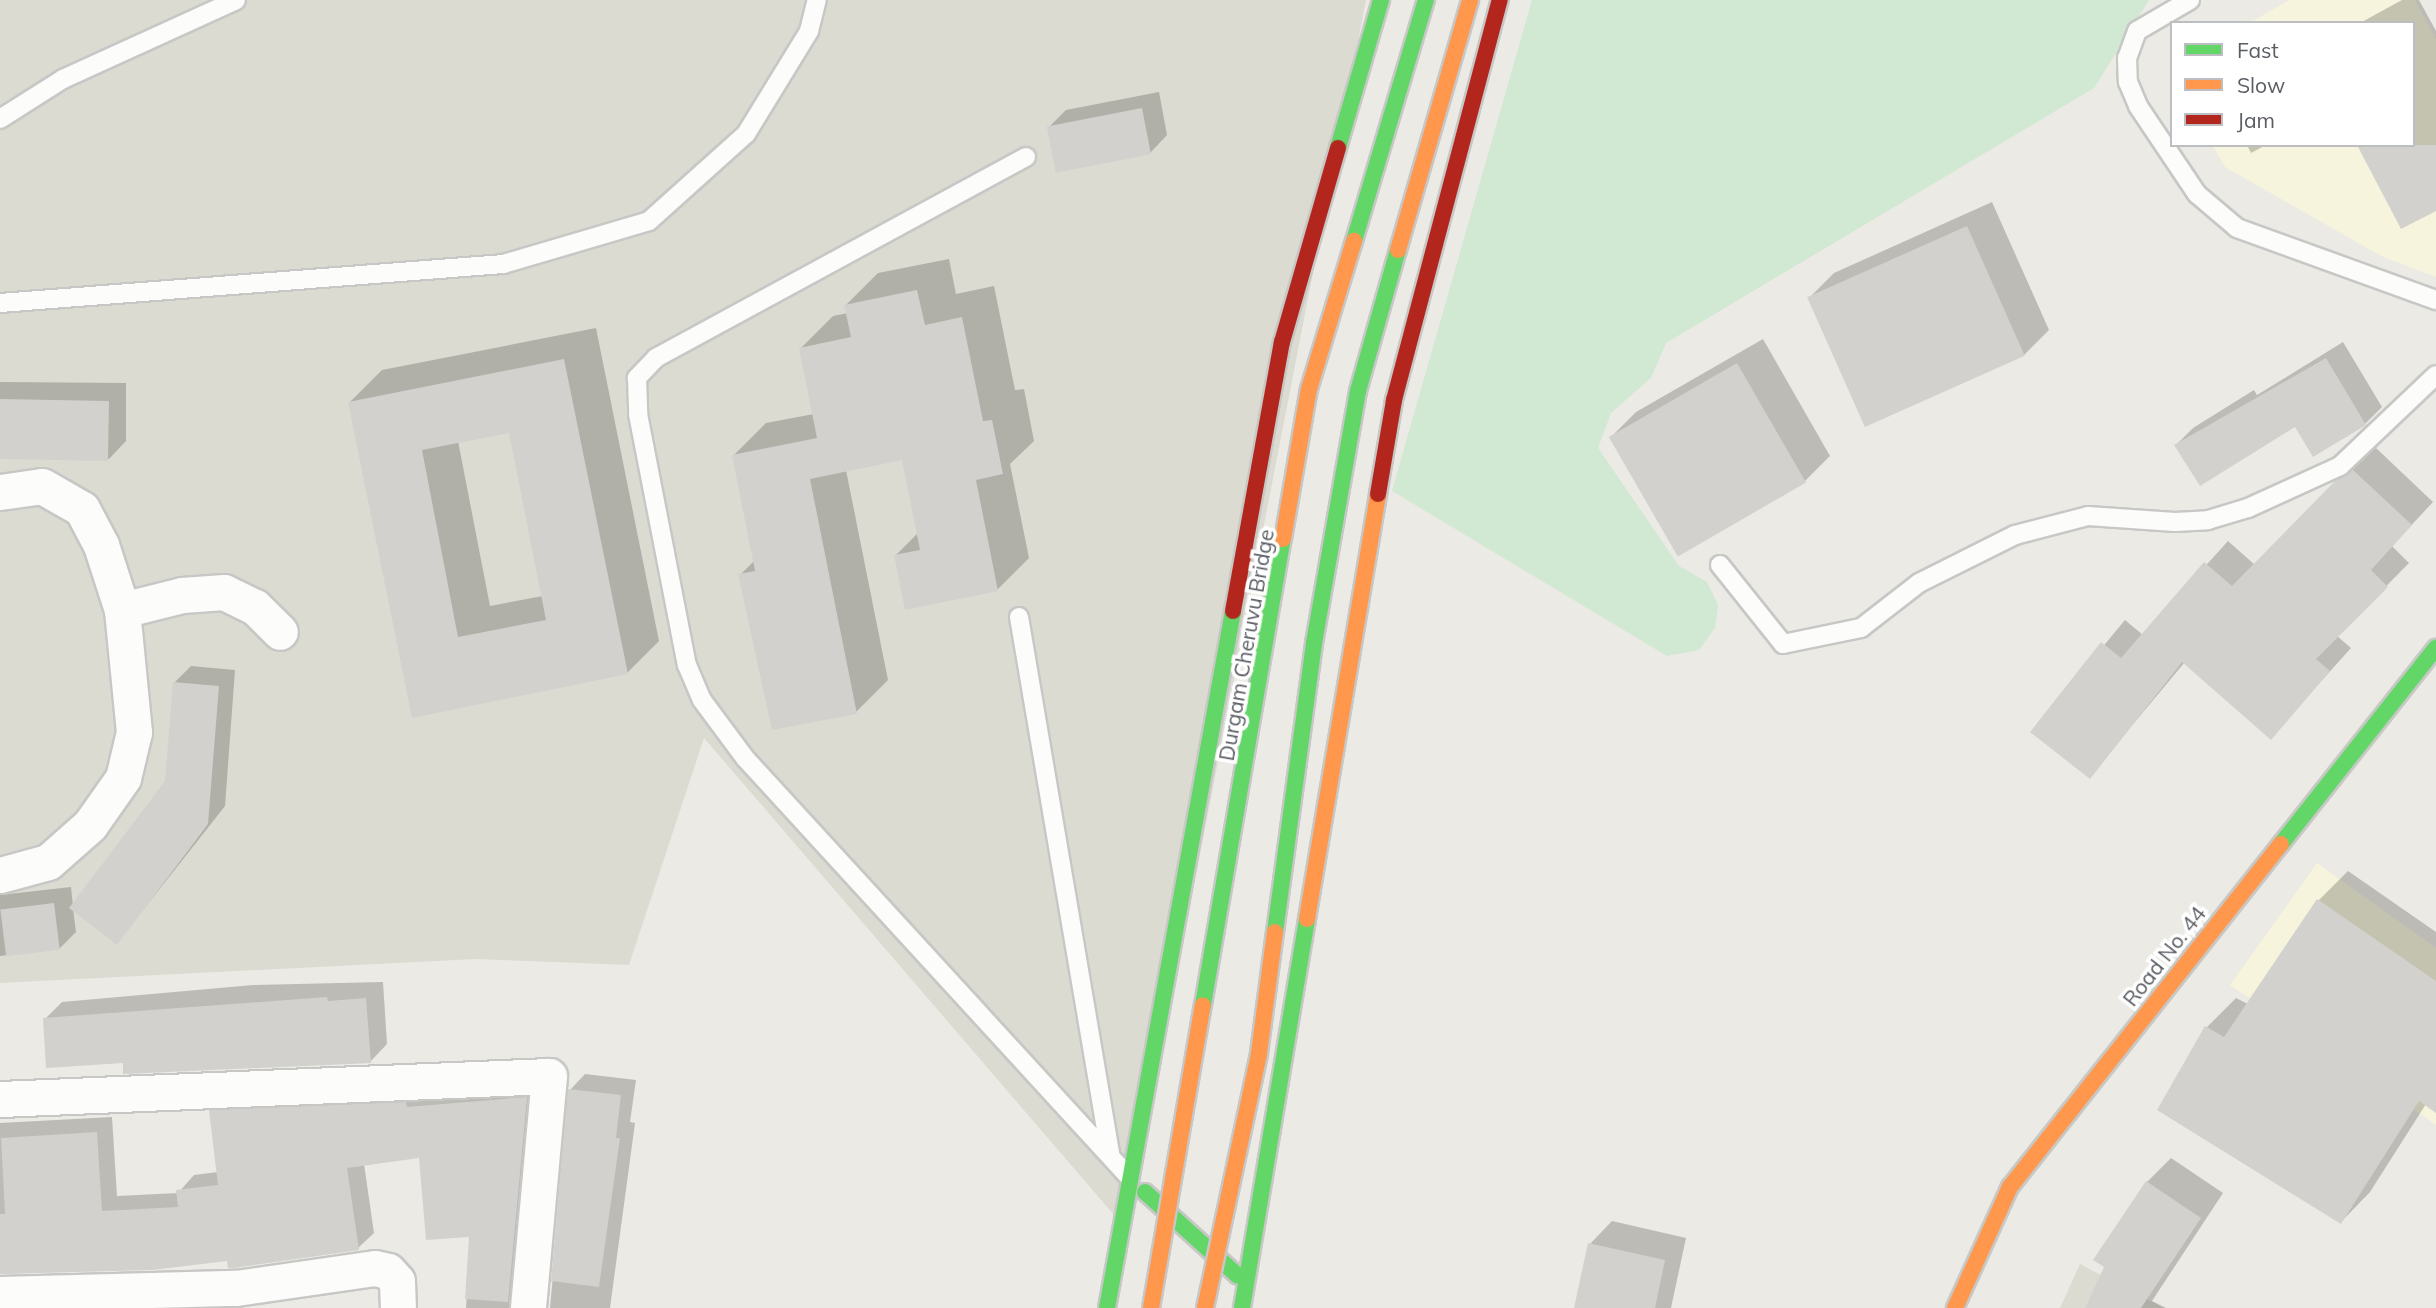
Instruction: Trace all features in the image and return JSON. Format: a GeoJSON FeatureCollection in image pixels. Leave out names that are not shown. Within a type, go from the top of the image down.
{"type":"FeatureCollection","features":[{"type":"Feature","properties":{"kind":"main road"},"geometry":{"type":"LineString","coordinates":[[1107,1308],[1133,1182],[1282,342],[1381,0]]}},
{"type":"Feature","properties":{"kind":"main road","name":"Durgam Cheruvu Bridge"},"geometry":{"type":"LineString","coordinates":[[1151,1308],[1309,389],[1426,0]]}},
{"type":"Feature","properties":{"kind":"main road"},"geometry":{"type":"LineString","coordinates":[[1205,1308],[1259,1053],[1314,643],[1358,391],[1470,0]]}},
{"type":"Feature","properties":{"kind":"main road"},"geometry":{"type":"LineString","coordinates":[[1242,1308],[1394,400],[1500,0]]}},
{"type":"Feature","properties":{"kind":"main road","name":"Road No. 44"},"geometry":{"type":"LineString","coordinates":[[1955,1308],[1965,1278],[2010,1187],[2436,648]]}},
{"type":"Feature","properties":{"kind":"main road"},"geometry":{"type":"LineString","coordinates":[[1133,1182],[1248,1284]]}},
{"type":"Feature","properties":{"kind":"street"},"geometry":{"type":"LineString","coordinates":[[0,492],[42,486],[82,509],[101,545],[122,610],[134,732],[123,778],[90,825],[48,862],[7,877],[0,875]]}},
{"type":"Feature","properties":{"kind":"street"},"geometry":{"type":"LineString","coordinates":[[122,610],[183,595],[224,592],[255,607],[280,632]]}},
{"type":"Feature","properties":{"kind":"street"},"geometry":{"type":"LineString","coordinates":[[0,1100],[549,1076],[528,1308]]}},
{"type":"Feature","properties":{"kind":"street"},"geometry":{"type":"LineString","coordinates":[[0,1294],[236,1288],[375,1268],[388,1271],[397,1281],[398,1308]]}},
{"type":"Feature","properties":{"kind":"lane"},"geometry":{"type":"LineString","coordinates":[[0,119],[63,79],[236,0]]}},
{"type":"Feature","properties":{"kind":"lane"},"geometry":{"type":"LineString","coordinates":[[0,303],[503,264],[649,220],[746,134],[808,31],[817,0]]}},
{"type":"Feature","properties":{"kind":"lane"},"geometry":{"type":"LineString","coordinates":[[2190,0],[2137,32],[2127,58],[2128,82],[2138,106],[2197,194],[2236,228],[2436,300]]}},
{"type":"Feature","properties":{"kind":"lane"},"geometry":{"type":"LineString","coordinates":[[1026,157],[656,358],[637,378],[638,414],[687,665],[702,700],[745,758],[1110,1153],[1133,1182]]}},
{"type":"Feature","properties":{"kind":"lane"},"geometry":{"type":"LineString","coordinates":[[1720,565],[1783,644],[1861,628],[1919,583],[2015,535],[2088,516],[2208,520],[2260,503],[2340,466],[2436,375]]}},
{"type":"Feature","properties":{"kind":"lane"},"geometry":{"type":"LineString","coordinates":[[1019,617],[1110,1153]]}},
{"type":"Feature","properties":{"kind":"shaded area"},"geometry":{"type":"Polygon","coordinates":[[[0,0],[1366,0],[1127,1230],[704,738],[629,965],[475,959],[0,983],[0,0]]]}},
{"type":"Feature","properties":{"kind":"shaded area"},"geometry":{"type":"Polygon","coordinates":[[[2290,0],[2415,0],[2436,39],[2436,277],[2381,256],[2225,167],[2213,147],[2415,147],[2415,21],[2253,21],[2290,0]]]}},
{"type":"Feature","properties":{"kind":"shaded area"},"geometry":{"type":"Polygon","coordinates":[[[2317,863],[2436,948],[2436,1125],[2230,985],[2317,863]]]}},
{"type":"Feature","properties":{"kind":"shaded area"},"geometry":{"type":"Polygon","coordinates":[[[2080,1264],[2164,1308],[2060,1308],[2080,1264]]]}},
{"type":"Feature","properties":{"kind":"green space"},"geometry":{"type":"Polygon","coordinates":[[[1532,0],[2149,0],[2094,88],[1666,343],[1651,378],[1611,413],[1598,448],[1679,566],[1707,582],[1718,605],[1715,628],[1699,650],[1667,656],[1392,491],[1532,0]]]}},
{"type":"Feature","properties":{"kind":"building"},"geometry":{"type":"Polygon","coordinates":[[[1142,108],[1151,154],[1056,173],[1047,127],[1142,108]]]}},
{"type":"Feature","properties":{"kind":"building"},"geometry":{"type":"Polygon","coordinates":[[[2436,145],[2436,211],[2401,229],[2358,147],[2436,145]]]}},
{"type":"Feature","properties":{"kind":"building"},"geometry":{"type":"Polygon","coordinates":[[[1967,226],[2025,356],[1865,427],[1807,297],[1967,226]]]}},
{"type":"Feature","properties":{"kind":"building"},"geometry":{"type":"Polygon","coordinates":[[[917,290],[925,325],[962,317],[983,421],[992,420],[1003,474],[976,480],[998,591],[905,610],[894,555],[920,550],[902,460],[810,479],[857,714],[772,730],[738,574],[755,571],[732,455],[817,438],[799,348],[851,337],[844,305],[917,290]]]}},
{"type":"Feature","properties":{"kind":"building"},"geometry":{"type":"Polygon","coordinates":[[[2326,358],[2366,425],[2313,457],[2295,427],[2200,486],[2174,445],[2326,358]]]}},
{"type":"Feature","properties":{"kind":"building"},"geometry":{"type":"Polygon","coordinates":[[[564,359],[628,674],[412,718],[348,402],[564,359]],[[509,433],[422,450],[458,637],[546,620],[509,433]]]}},
{"type":"Feature","properties":{"kind":"building"},"geometry":{"type":"Polygon","coordinates":[[[1737,363],[1806,483],[1678,557],[1609,437],[1737,363]]]}},
{"type":"Feature","properties":{"kind":"building"},"geometry":{"type":"Polygon","coordinates":[[[0,399],[109,401],[108,461],[0,459],[0,399]]]}},
{"type":"Feature","properties":{"kind":"building"},"geometry":{"type":"Polygon","coordinates":[[[2353,470],[2412,525],[2371,570],[2388,587],[2316,659],[2330,671],[2271,740],[2182,662],[2090,779],[2030,732],[2101,642],[2121,658],[2204,562],[2232,586],[2336,480],[2353,470]]]}},
{"type":"Feature","properties":{"kind":"building"},"geometry":{"type":"Polygon","coordinates":[[[173,682],[219,686],[208,824],[117,945],[69,908],[165,781],[173,682]]]}},
{"type":"Feature","properties":{"kind":"building"},"geometry":{"type":"Polygon","coordinates":[[[2317,899],[2436,981],[2436,1113],[2419,1101],[2341,1224],[2157,1110],[2205,1026],[2224,1037],[2317,899]]]}},
{"type":"Feature","properties":{"kind":"building"},"geometry":{"type":"Polygon","coordinates":[[[54,903],[60,950],[6,956],[0,910],[54,903]]]}},
{"type":"Feature","properties":{"kind":"building"},"geometry":{"type":"Polygon","coordinates":[[[327,997],[328,1001],[366,998],[371,1063],[123,1074],[123,1063],[46,1068],[43,1018],[327,997]]]}},
{"type":"Feature","properties":{"kind":"building"},"geometry":{"type":"Polygon","coordinates":[[[568,1089],[621,1095],[616,1138],[620,1138],[599,1287],[551,1281],[568,1089]]]}},
{"type":"Feature","properties":{"kind":"building"},"geometry":{"type":"Polygon","coordinates":[[[527,1097],[508,1302],[465,1299],[469,1237],[426,1240],[419,1158],[347,1168],[359,1250],[234,1268],[228,1268],[227,1261],[152,1270],[0,1274],[0,1214],[5,1214],[1,1138],[97,1132],[102,1211],[178,1207],[176,1190],[218,1185],[209,1110],[406,1102],[407,1107],[527,1097]]]}},
{"type":"Feature","properties":{"kind":"building"},"geometry":{"type":"Polygon","coordinates":[[[2146,1181],[2201,1218],[2141,1308],[2085,1308],[2104,1267],[2093,1260],[2146,1181]]]}},
{"type":"Feature","properties":{"kind":"building"},"geometry":{"type":"Polygon","coordinates":[[[1588,1243],[1665,1260],[1655,1308],[1574,1308],[1588,1243]]]}},
{"type":"Feature","properties":{"kind":"traffic: fast"},"geometry":{"type":"LineString","coordinates":[[1338,148],[1381,0]]}},
{"type":"Feature","properties":{"kind":"traffic: fast"},"geometry":{"type":"LineString","coordinates":[[1354,241],[1426,0]]}},
{"type":"Feature","properties":{"kind":"traffic: fast"},"geometry":{"type":"LineString","coordinates":[[1275,932],[1314,643],[1358,391],[1398,250]]}},
{"type":"Feature","properties":{"kind":"traffic: fast"},"geometry":{"type":"LineString","coordinates":[[1203,1005],[1283,539]]}},
{"type":"Feature","properties":{"kind":"traffic: fast"},"geometry":{"type":"LineString","coordinates":[[1107,1308],[1233,611]]}},
{"type":"Feature","properties":{"kind":"traffic: fast"},"geometry":{"type":"LineString","coordinates":[[2281,844],[2436,648]]}},
{"type":"Feature","properties":{"kind":"traffic: fast"},"geometry":{"type":"LineString","coordinates":[[1242,1308],[1307,919]]}},
{"type":"Feature","properties":{"kind":"traffic: fast"},"geometry":{"type":"LineString","coordinates":[[1145,1192],[1238,1276]]}},
{"type":"Feature","properties":{"kind":"traffic: slow"},"geometry":{"type":"LineString","coordinates":[[1398,250],[1470,0]]}},
{"type":"Feature","properties":{"kind":"traffic: slow"},"geometry":{"type":"LineString","coordinates":[[1283,539],[1309,389],[1354,241]]}},
{"type":"Feature","properties":{"kind":"traffic: slow"},"geometry":{"type":"LineString","coordinates":[[1307,919],[1378,494]]}},
{"type":"Feature","properties":{"kind":"traffic: slow"},"geometry":{"type":"LineString","coordinates":[[1955,1308],[2010,1187],[2281,844]]}},
{"type":"Feature","properties":{"kind":"traffic: slow"},"geometry":{"type":"LineString","coordinates":[[1205,1308],[1259,1053],[1275,932]]}},
{"type":"Feature","properties":{"kind":"traffic: slow"},"geometry":{"type":"LineString","coordinates":[[1151,1308],[1203,1005]]}},
{"type":"Feature","properties":{"kind":"traffic: jam"},"geometry":{"type":"LineString","coordinates":[[1378,494],[1394,400],[1500,0]]}},
{"type":"Feature","properties":{"kind":"traffic: jam"},"geometry":{"type":"LineString","coordinates":[[1233,611],[1282,342],[1338,148]]}}]}
